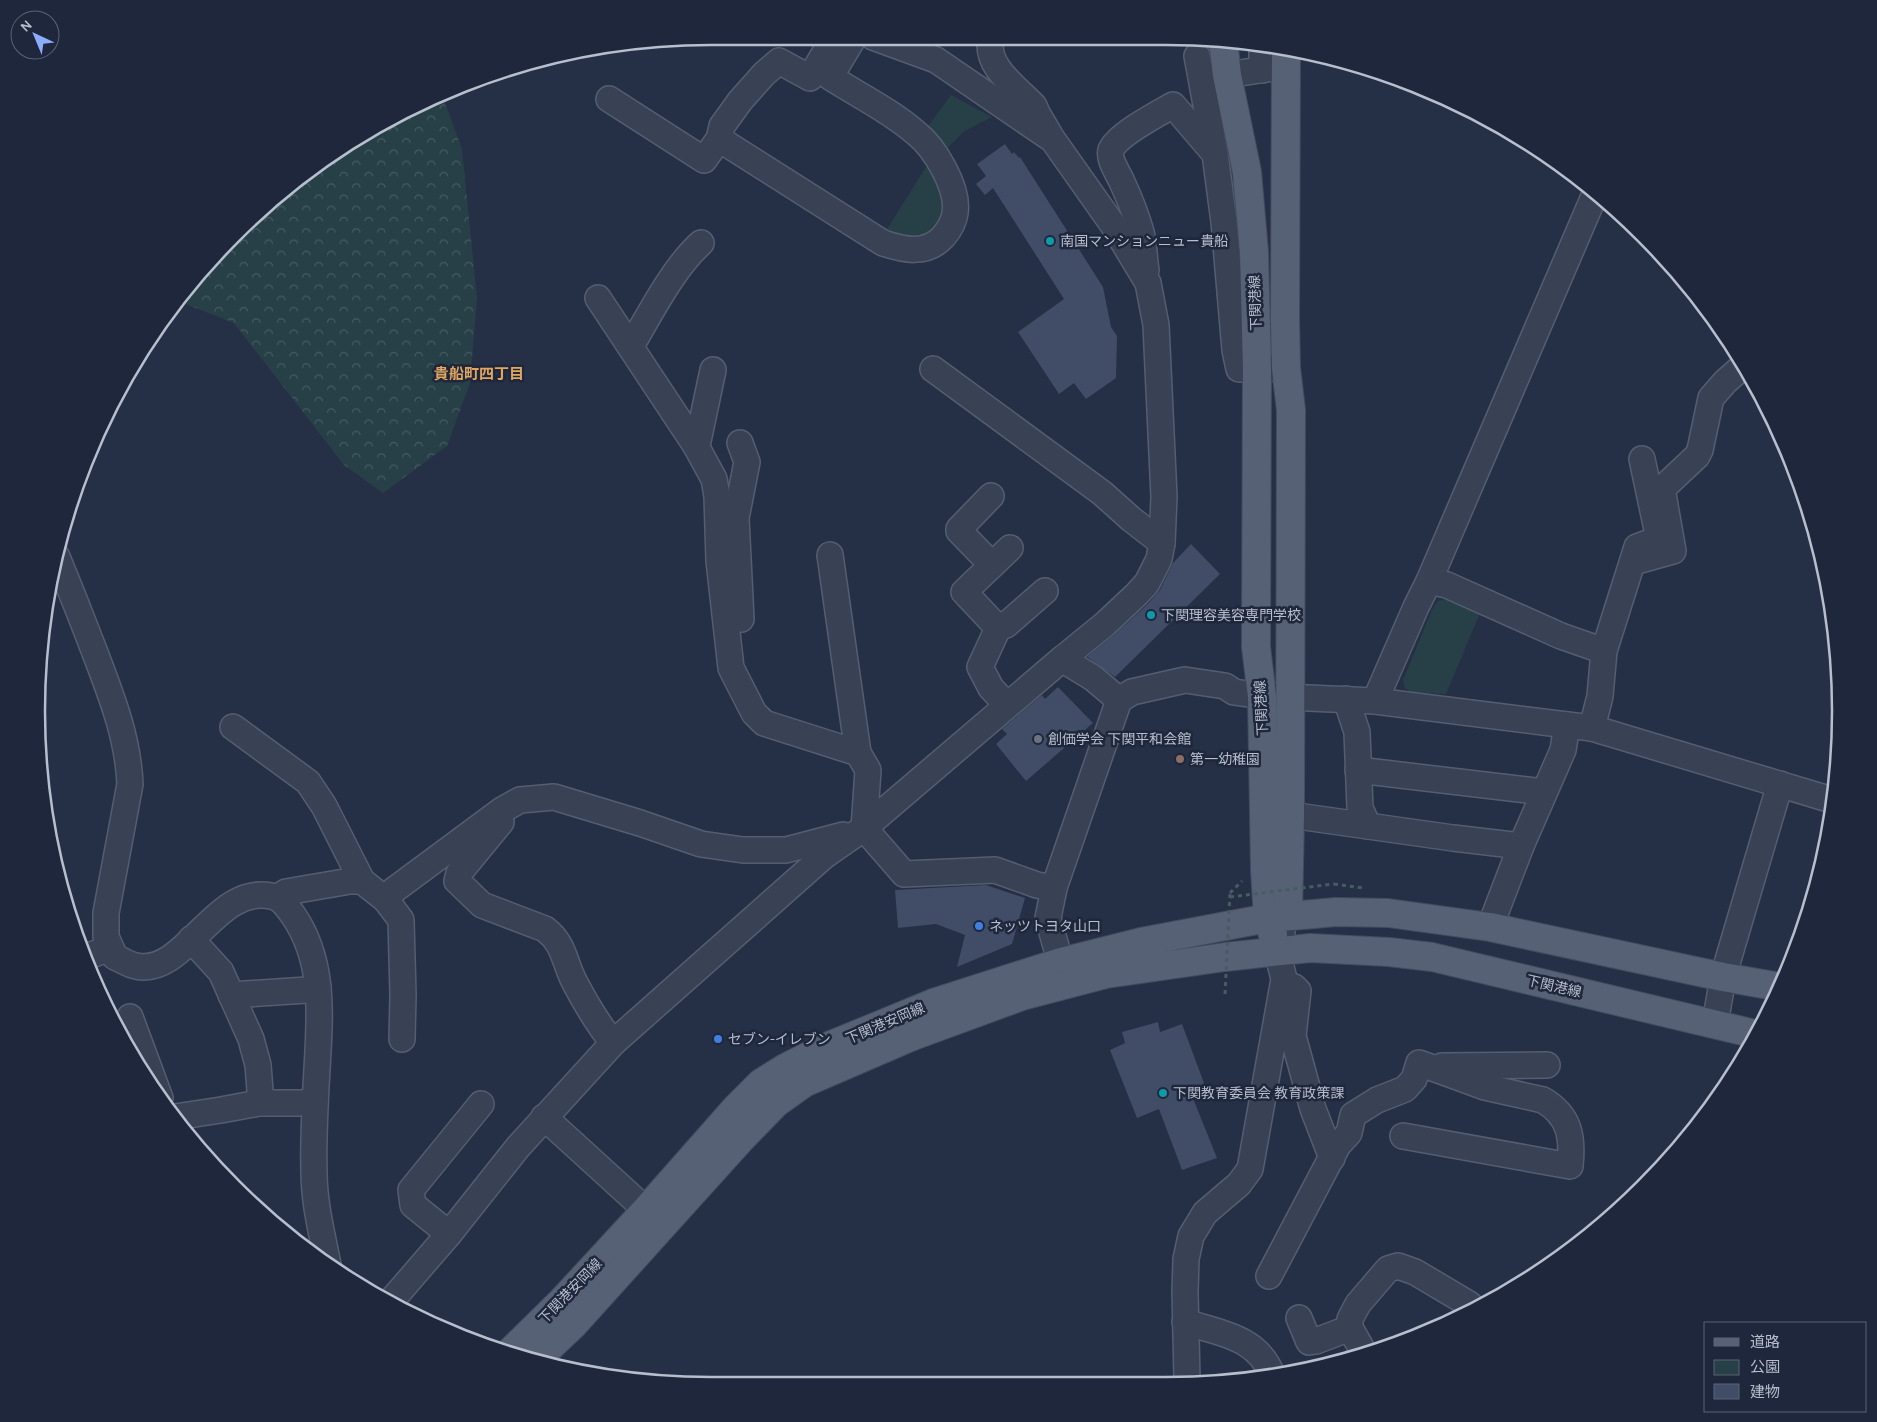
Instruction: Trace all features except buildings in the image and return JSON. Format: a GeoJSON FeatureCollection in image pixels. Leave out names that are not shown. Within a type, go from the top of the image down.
{"type":"FeatureCollection","features":[{"type":"Feature","properties":{"kind":"main road","name":"下関港線"},"geometry":{"type":"LineString","coordinates":[[1224,48],[1227,75],[1247,172],[1255,282],[1257,369],[1256,647],[1262,696],[1264,870],[1278,917]]}},
{"type":"Feature","properties":{"kind":"main road","name":"下関港線"},"geometry":{"type":"LineString","coordinates":[[1274,58],[1286,368],[1291,410],[1290,816],[1278,917],[1277,951],[1310,948],[1388,952],[1432,958],[1749,1033]]}},
{"type":"Feature","properties":{"kind":"main road"},"geometry":{"type":"LineString","coordinates":[[1278,917],[1336,912],[1388,914],[1490,927],[1723,977],[1772,986]]}},
{"type":"Feature","properties":{"kind":"main road","name":"下関港安岡線"},"geometry":{"type":"LineString","coordinates":[[542,1355],[574,1324],[776,1102],[804,1083],[913,1036],[1022,996],[1064,973],[1141,942],[1278,917]]}},
{"type":"Feature","properties":{"kind":"main road","name":"下関港安岡線"},"geometry":{"type":"LineString","coordinates":[[515,1347],[562,1301],[736,1108],[761,1083],[785,1068],[824,1048],[936,1002],[1064,973],[1106,974],[1277,951]]}},
{"type":"Feature","properties":{"kind":"street"},"geometry":{"type":"LineString","coordinates":[[609,99],[704,160],[719,139],[722,126],[740,101],[764,74],[779,61],[810,78],[829,45]]}},
{"type":"Feature","properties":{"kind":"street"},"geometry":{"type":"LineString","coordinates":[[719,139],[883,243],[910,250],[922,249],[933,245],[950,228],[956,212],[954,193],[949,180],[931,147],[904,123],[830,77],[849,45]]}},
{"type":"Feature","properties":{"kind":"street"},"geometry":{"type":"LineString","coordinates":[[895,45],[936,60]]}},
{"type":"Feature","properties":{"kind":"street"},"geometry":{"type":"LineString","coordinates":[[920,45],[936,60],[1053,140]]}},
{"type":"Feature","properties":{"kind":"street"},"geometry":{"type":"LineString","coordinates":[[990,45],[995,65],[1034,106],[1053,140],[1113,225],[1148,282]]}},
{"type":"Feature","properties":{"kind":"street"},"geometry":{"type":"LineString","coordinates":[[1197,56],[1215,154],[1224,222],[1235,350],[1239,369],[1286,368]]}},
{"type":"Feature","properties":{"kind":"street"},"geometry":{"type":"LineString","coordinates":[[1227,75],[1274,58]]}},
{"type":"Feature","properties":{"kind":"street"},"geometry":{"type":"LineString","coordinates":[[395,1297],[449,1234],[518,1147],[613,1042],[824,856],[864,828],[1105,624],[1147,583],[1159,559],[1162,543],[1164,497],[1156,325],[1141,231],[1110,152],[1113,146],[1148,118],[1173,105],[1215,154]]}},
{"type":"Feature","properties":{"kind":"street"},"geometry":{"type":"LineString","coordinates":[[1375,701],[1429,581],[1592,200]]}},
{"type":"Feature","properties":{"kind":"street"},"geometry":{"type":"LineString","coordinates":[[631,346],[692,251],[701,243]]}},
{"type":"Feature","properties":{"kind":"street"},"geometry":{"type":"LineString","coordinates":[[598,298],[696,446],[714,479],[717,496],[718,561],[731,668],[745,699],[754,713],[764,723],[858,753]]}},
{"type":"Feature","properties":{"kind":"street"},"geometry":{"type":"LineString","coordinates":[[933,369],[1102,493],[1162,543]]}},
{"type":"Feature","properties":{"kind":"street"},"geometry":{"type":"LineString","coordinates":[[696,446],[713,370]]}},
{"type":"Feature","properties":{"kind":"street"},"geometry":{"type":"LineString","coordinates":[[1632,562],[1673,552],[1663,494],[1664,487],[1697,456],[1700,450],[1711,398],[1724,382],[1738,370]]}},
{"type":"Feature","properties":{"kind":"street"},"geometry":{"type":"LineString","coordinates":[[740,443],[747,462],[736,518],[745,699]]}},
{"type":"Feature","properties":{"kind":"street"},"geometry":{"type":"LineString","coordinates":[[1592,728],[1600,696],[1604,651],[1632,562],[1638,547],[1659,539],[1642,459]]}},
{"type":"Feature","properties":{"kind":"street"},"geometry":{"type":"LineString","coordinates":[[991,496],[959,531],[992,566]]}},
{"type":"Feature","properties":{"kind":"street"},"geometry":{"type":"LineString","coordinates":[[998,628],[964,592],[1010,548]]}},
{"type":"Feature","properties":{"kind":"street"},"geometry":{"type":"LineString","coordinates":[[830,555],[858,753],[868,770],[864,828],[904,874],[995,870],[1054,888]]}},
{"type":"Feature","properties":{"kind":"street"},"geometry":{"type":"LineString","coordinates":[[61,567],[115,705],[124,733],[129,764],[130,784],[106,913],[106,937],[115,957],[143,967],[168,960],[209,922],[239,900],[264,894],[279,897],[293,915],[310,944],[318,987],[319,1028],[315,1103],[314,1180],[316,1204],[326,1254]]}},
{"type":"Feature","properties":{"kind":"street"},"geometry":{"type":"LineString","coordinates":[[1429,581],[1447,585],[1562,636],[1604,651]]}},
{"type":"Feature","properties":{"kind":"street"},"geometry":{"type":"LineString","coordinates":[[1007,706],[991,688],[980,667],[998,628],[1006,625],[1045,591]]}},
{"type":"Feature","properties":{"kind":"street"},"geometry":{"type":"LineString","coordinates":[[1062,659],[1093,678],[1119,700]]}},
{"type":"Feature","properties":{"kind":"street"},"geometry":{"type":"LineString","coordinates":[[1064,973],[1048,918],[1054,888],[1119,700],[1132,692],[1185,680],[1225,686],[1234,692],[1262,696],[1375,701],[1592,728],[1826,798]]}},
{"type":"Feature","properties":{"kind":"street"},"geometry":{"type":"LineString","coordinates":[[1346,699],[1357,732],[1360,808],[1368,826]]}},
{"type":"Feature","properties":{"kind":"street"},"geometry":{"type":"LineString","coordinates":[[1490,927],[1521,846],[1563,750],[1567,725]]}},
{"type":"Feature","properties":{"kind":"street"},"geometry":{"type":"LineString","coordinates":[[234,727],[308,782],[324,806],[362,881],[386,900],[401,920],[404,995],[402,1039]]}},
{"type":"Feature","properties":{"kind":"street"},"geometry":{"type":"LineString","coordinates":[[1358,770],[1544,792]]}},
{"type":"Feature","properties":{"kind":"street"},"geometry":{"type":"LineString","coordinates":[[1715,1024],[1723,977],[1780,784]]}},
{"type":"Feature","properties":{"kind":"street"},"geometry":{"type":"LineString","coordinates":[[386,900],[394,890],[410,878],[502,810],[520,800],[554,797],[701,844],[743,850],[786,850],[818,843],[864,828]]}},
{"type":"Feature","properties":{"kind":"street"},"geometry":{"type":"LineString","coordinates":[[520,800],[459,874],[457,881],[482,905],[545,929],[550,933],[559,943],[574,981],[603,1030],[613,1042]]}},
{"type":"Feature","properties":{"kind":"street"},"geometry":{"type":"LineString","coordinates":[[1290,816],[1521,846]]}},
{"type":"Feature","properties":{"kind":"street"},"geometry":{"type":"LineString","coordinates":[[279,897],[286,892],[350,881],[362,881]]}},
{"type":"Feature","properties":{"kind":"street"},"geometry":{"type":"LineString","coordinates":[[191,939],[221,972],[251,1039],[258,1065],[262,1103]]}},
{"type":"Feature","properties":{"kind":"street"},"geometry":{"type":"LineString","coordinates":[[92,955],[110,948]]}},
{"type":"Feature","properties":{"kind":"street"},"geometry":{"type":"LineString","coordinates":[[1187,1377],[1186,1259],[1191,1236],[1205,1213],[1239,1184],[1250,1169],[1284,979],[1277,951]]}},
{"type":"Feature","properties":{"kind":"street"},"geometry":{"type":"LineString","coordinates":[[1284,979],[1298,991],[1293,1036],[1313,1109],[1332,1158]]}},
{"type":"Feature","properties":{"kind":"street"},"geometry":{"type":"LineString","coordinates":[[231,995],[307,990],[318,987]]}},
{"type":"Feature","properties":{"kind":"street"},"geometry":{"type":"LineString","coordinates":[[130,1017],[149,1068]]}},
{"type":"Feature","properties":{"kind":"street"},"geometry":{"type":"LineString","coordinates":[[1270,1276],[1338,1145],[1349,1133],[1353,1115],[1377,1100],[1406,1089],[1414,1079],[1419,1063],[1484,1087],[1543,1100],[1564,1119],[1571,1134],[1570,1166],[1403,1136]]}},
{"type":"Feature","properties":{"kind":"street"},"geometry":{"type":"LineString","coordinates":[[1430,1067],[1547,1065]]}},
{"type":"Feature","properties":{"kind":"street"},"geometry":{"type":"LineString","coordinates":[[183,1116],[262,1103],[315,1103]]}},
{"type":"Feature","properties":{"kind":"street"},"geometry":{"type":"LineString","coordinates":[[449,1234],[413,1205],[411,1190],[481,1104]]}},
{"type":"Feature","properties":{"kind":"street"},"geometry":{"type":"LineString","coordinates":[[544,1117],[646,1210]]}},
{"type":"Feature","properties":{"kind":"street"},"geometry":{"type":"LineString","coordinates":[[1360,1348],[1350,1328],[1350,1319],[1358,1304],[1388,1269],[1398,1266],[1415,1272],[1469,1304]]}},
{"type":"Feature","properties":{"kind":"street"},"geometry":{"type":"LineString","coordinates":[[1300,1318],[1309,1342],[1350,1328]]}},
{"type":"Feature","properties":{"kind":"street"},"geometry":{"type":"LineString","coordinates":[[1185,1322],[1240,1340],[1259,1352],[1270,1368]]}},
{"type":"Feature","properties":{"kind":"path"},"geometry":{"type":"LineString","coordinates":[[1225,994],[1230,895],[1334,884],[1368,889]]}},
{"type":"Feature","properties":{"kind":"green space"},"geometry":{"type":"Polygon","coordinates":[[[951,95],[992,117],[963,132],[942,154],[926,129],[951,95]]]}},
{"type":"Feature","properties":{"kind":"green space"},"geometry":{"type":"Polygon","coordinates":[[[444,101],[462,149],[477,298],[470,383],[447,446],[383,493],[344,465],[234,323],[185,304],[210,272],[240,240],[272,210],[306,183],[341,157],[378,134],[444,101]]]}},
{"type":"Feature","properties":{"kind":"green space"},"geometry":{"type":"Polygon","coordinates":[[[929,162],[947,209],[938,228],[918,240],[884,234],[929,162]]]}},
{"type":"Feature","properties":{"kind":"green space"},"geometry":{"type":"Polygon","coordinates":[[[1445,599],[1480,613],[1446,694],[1411,692],[1405,688],[1403,680],[1432,610],[1438,601],[1445,599]]]}},
{"type":"Feature","properties":{"kind":"place","name":"南国マンションニュー貴船"},"geometry":{"type":"Point","coordinates":[1050,241]}},
{"type":"Feature","properties":{"kind":"place","name":"下関理容美容専門学校"},"geometry":{"type":"Point","coordinates":[1151,615]}},
{"type":"Feature","properties":{"kind":"place","name":"創価学会 下関平和会館"},"geometry":{"type":"Point","coordinates":[1038,739]}},
{"type":"Feature","properties":{"kind":"place","name":"第一幼稚園"},"geometry":{"type":"Point","coordinates":[1180,759]}},
{"type":"Feature","properties":{"kind":"place","name":"ネッツトヨタ山口"},"geometry":{"type":"Point","coordinates":[979,926]}},
{"type":"Feature","properties":{"kind":"place","name":"セブン-イレブン"},"geometry":{"type":"Point","coordinates":[718,1039]}},
{"type":"Feature","properties":{"kind":"place","name":"下関教育委員会 教育政策課"},"geometry":{"type":"Point","coordinates":[1163,1093]}},
{"type":"Feature","properties":{"kind":"district","name":"貴船町四丁目"},"geometry":{"type":"Point","coordinates":[479,374]}}]}
